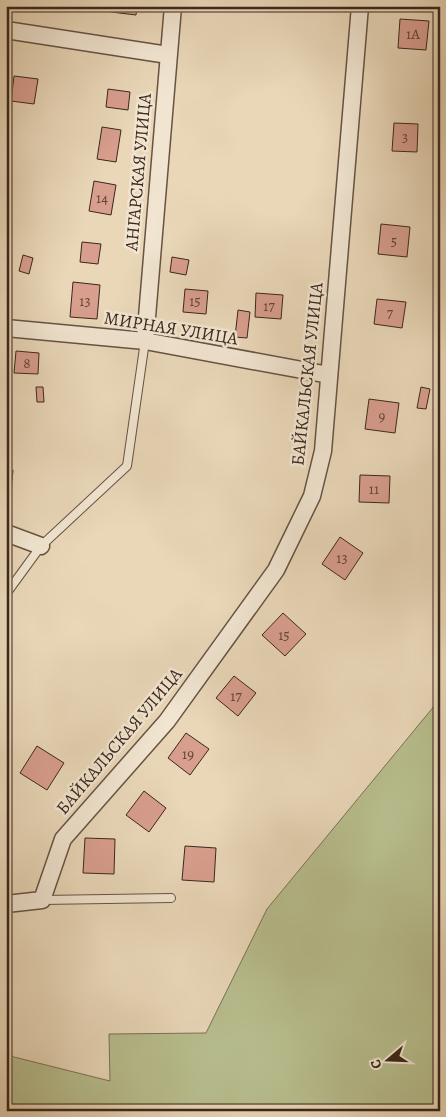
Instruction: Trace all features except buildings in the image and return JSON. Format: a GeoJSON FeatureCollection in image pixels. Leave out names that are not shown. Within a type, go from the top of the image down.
{"type":"FeatureCollection","features":[{"type":"Feature","properties":{"kind":"street","name":"АНГАРСКАЯ УЛИЦА"},"geometry":{"type":"LineString","coordinates":[[145,341],[173,6]]}},
{"type":"Feature","properties":{"kind":"street","name":"БАЙКАЛЬСКАЯ УЛИЦА"},"geometry":{"type":"LineString","coordinates":[[42,900],[63,839],[166,721],[276,570],[312,496],[323,451],[360,6]]}},
{"type":"Feature","properties":{"kind":"street"},"geometry":{"type":"LineString","coordinates":[[6,30],[168,54]]}},
{"type":"Feature","properties":{"kind":"street","name":"МИРНАЯ УЛИЦА"},"geometry":{"type":"LineString","coordinates":[[6,328],[145,341],[329,375]]}},
{"type":"Feature","properties":{"kind":"street"},"geometry":{"type":"LineString","coordinates":[[6,533],[41,546]]}},
{"type":"Feature","properties":{"kind":"street"},"geometry":{"type":"LineString","coordinates":[[6,904],[42,900]]}},
{"type":"Feature","properties":{"kind":"lane"},"geometry":{"type":"LineString","coordinates":[[6,594],[41,546],[127,466],[145,341]]}},
{"type":"Feature","properties":{"kind":"lane"},"geometry":{"type":"LineString","coordinates":[[42,900],[171,898]]}},
{"type":"Feature","properties":{"kind":"green space"},"geometry":{"type":"Polygon","coordinates":[[[440,699],[440,1111],[6,1111],[6,1055],[110,1081],[109,1034],[206,1033],[267,909],[440,699]]]}}]}
